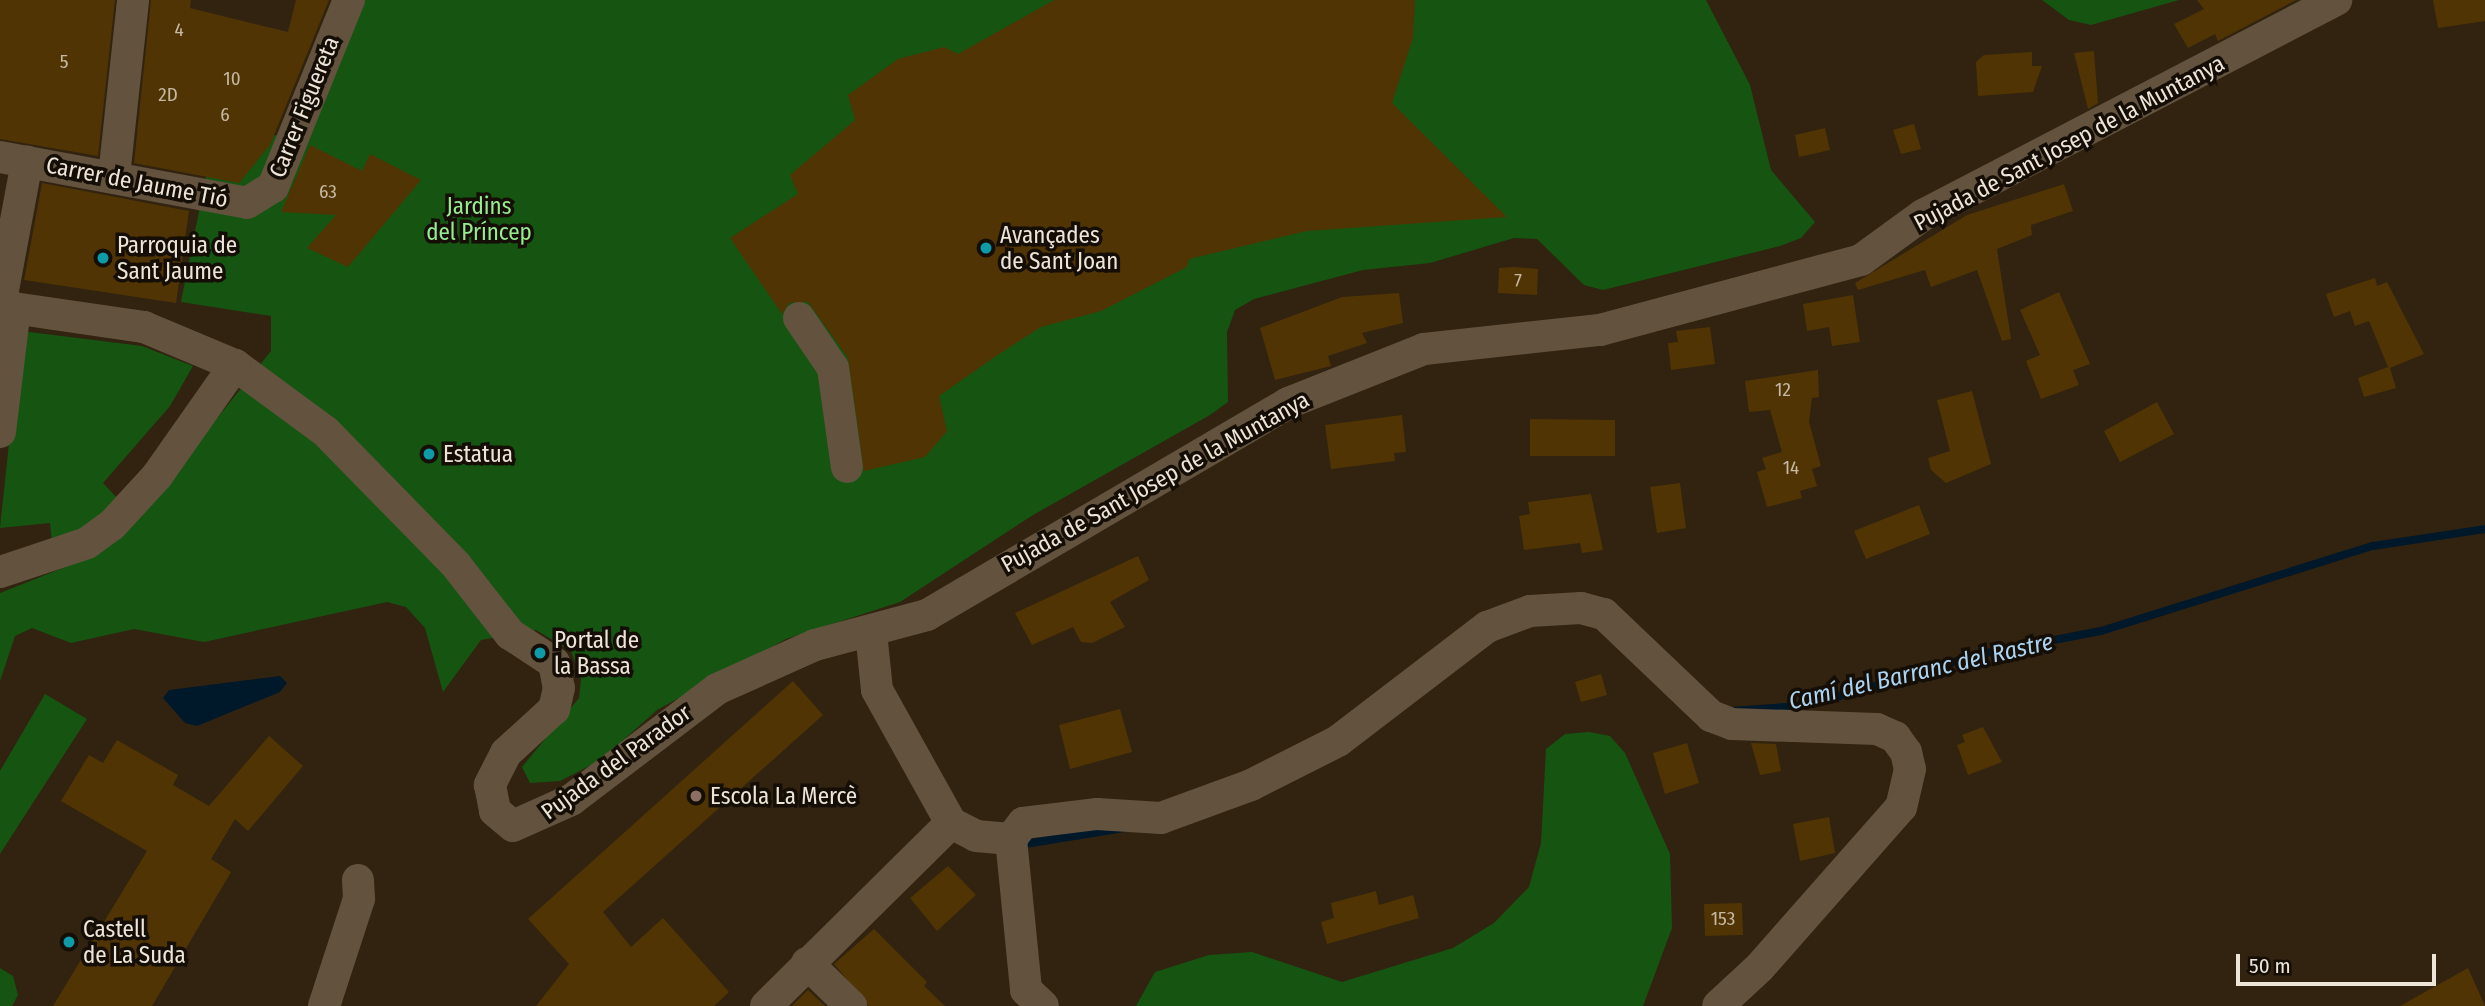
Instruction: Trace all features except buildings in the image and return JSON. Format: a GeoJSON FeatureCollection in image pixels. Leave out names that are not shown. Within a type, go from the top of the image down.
{"type":"FeatureCollection","features":[{"type":"Feature","properties":{"kind":"street"},"geometry":{"type":"LineString","coordinates":[[114,176],[133,0]]}},
{"type":"Feature","properties":{"kind":"street","name":"Carrer Figuereta"},"geometry":{"type":"LineString","coordinates":[[247,203],[273,187],[349,0]]}},
{"type":"Feature","properties":{"kind":"street","name":"Pujada de Sant Josep de la Muntanya"},"geometry":{"type":"LineString","coordinates":[[871,632],[927,615],[1288,403],[1424,349],[1600,330],[1861,260],[1923,215],[2336,0]]}},
{"type":"Feature","properties":{"kind":"street"},"geometry":{"type":"LineString","coordinates":[[0,432],[14,160]]}},
{"type":"Feature","properties":{"kind":"street","name":"Carrer de Jaume Tió"},"geometry":{"type":"LineString","coordinates":[[14,160],[114,176],[247,203]]}},
{"type":"Feature","properties":{"kind":"street"},"geometry":{"type":"LineString","coordinates":[[0,572],[87,543],[112,525],[157,477],[235,365],[144,327],[5,306]]}},
{"type":"Feature","properties":{"kind":"street"},"geometry":{"type":"LineString","coordinates":[[799,318],[833,368],[847,467]]}},
{"type":"Feature","properties":{"kind":"street","name":"Pujada del Parador"},"geometry":{"type":"LineString","coordinates":[[235,365],[325,431],[456,565],[510,635],[554,663],[559,688],[554,709],[506,753],[490,785],[495,811],[513,826],[570,800],[716,689],[815,645],[871,632]]}},
{"type":"Feature","properties":{"kind":"street"},"geometry":{"type":"LineString","coordinates":[[1043,1006],[1026,990],[1011,839],[1023,823],[1097,814],[1161,818],[1251,785],[1338,741],[1487,627],[1530,611],[1581,608],[1604,614],[1711,716],[1732,724],[1877,729],[1895,737],[1906,752],[1910,769],[1901,807],[1760,967],[1718,1006]]}},
{"type":"Feature","properties":{"kind":"street"},"geometry":{"type":"LineString","coordinates":[[871,632],[877,690],[951,823],[976,836],[1011,839]]}},
{"type":"Feature","properties":{"kind":"street"},"geometry":{"type":"LineString","coordinates":[[766,1006],[951,823]]}},
{"type":"Feature","properties":{"kind":"street"},"geometry":{"type":"LineString","coordinates":[[324,1006],[359,899],[358,880]]}},
{"type":"Feature","properties":{"kind":"street"},"geometry":{"type":"LineString","coordinates":[[807,963],[851,1006]]}},
{"type":"Feature","properties":{"kind":"green space","name":"Jardins del Príncep"},"geometry":{"type":"Polygon","coordinates":[[[356,0],[1706,0],[1750,85],[1771,170],[1815,222],[1801,238],[1780,246],[1603,290],[1584,285],[1537,239],[1514,238],[1430,263],[1363,270],[1254,299],[1235,310],[1227,332],[1228,402],[1210,415],[1033,515],[900,602],[786,639],[657,710],[601,760],[560,781],[530,783],[522,767],[579,698],[581,679],[571,651],[536,630],[481,640],[443,692],[425,628],[406,607],[387,602],[204,642],[134,629],[71,643],[32,628],[15,636],[0,681],[0,593],[83,560],[210,427],[271,351],[271,316],[181,302],[214,136],[304,135],[356,0]]]}},
{"type":"Feature","properties":{"kind":"green space"},"geometry":{"type":"Polygon","coordinates":[[[2042,0],[2179,0],[2091,25],[2069,20],[2042,0]]]}},
{"type":"Feature","properties":{"kind":"green space"},"geometry":{"type":"Polygon","coordinates":[[[21,331],[142,346],[193,366],[170,406],[103,483],[117,498],[92,530],[52,543],[50,523],[0,528],[21,331]]]}},
{"type":"Feature","properties":{"kind":"green space"},"geometry":{"type":"Polygon","coordinates":[[[45,694],[87,719],[0,854],[0,771],[45,694]]]}},
{"type":"Feature","properties":{"kind":"green space"},"geometry":{"type":"Polygon","coordinates":[[[1589,732],[1610,736],[1625,753],[1670,854],[1672,928],[1643,1006],[1136,1006],[1155,972],[1209,955],[1252,952],[1342,982],[1453,948],[1494,923],[1529,887],[1541,843],[1546,749],[1565,734],[1589,732]]]}},
{"type":"Feature","properties":{"kind":"green space"},"geometry":{"type":"Polygon","coordinates":[[[0,968],[13,976],[18,995],[12,1006],[0,1006],[0,968]]]}},
{"type":"Feature","properties":{"kind":"water"},"geometry":{"type":"Polygon","coordinates":[[[280,676],[287,683],[280,692],[197,726],[185,723],[163,698],[169,690],[280,676]]]}},
{"type":"Feature","properties":{"kind":"waterway","name":"Camí del Barranc del Rastre"},"geometry":{"type":"LineString","coordinates":[[1732,711],[1799,706],[1852,693],[1976,655],[2101,631],[2373,546],[2485,529]]}},
{"type":"Feature","properties":{"kind":"waterway","name":"Camí del Barranc del Rastre"},"geometry":{"type":"LineString","coordinates":[[1025,844],[1124,828]]}},
{"type":"Feature","properties":{"kind":"place","name":"Avançades de Sant Joan"},"geometry":{"type":"Point","coordinates":[986,248]}},
{"type":"Feature","properties":{"kind":"place","name":"Parroquia de Sant Jaume"},"geometry":{"type":"Point","coordinates":[103,258]}},
{"type":"Feature","properties":{"kind":"place","name":"Estatua"},"geometry":{"type":"Point","coordinates":[429,454]}},
{"type":"Feature","properties":{"kind":"place","name":"Portal de la Bassa"},"geometry":{"type":"Point","coordinates":[540,653]}},
{"type":"Feature","properties":{"kind":"place","name":"Escola La Mercè"},"geometry":{"type":"Point","coordinates":[696,796]}},
{"type":"Feature","properties":{"kind":"place","name":"Castell de La Suda"},"geometry":{"type":"Point","coordinates":[69,942]}}]}
